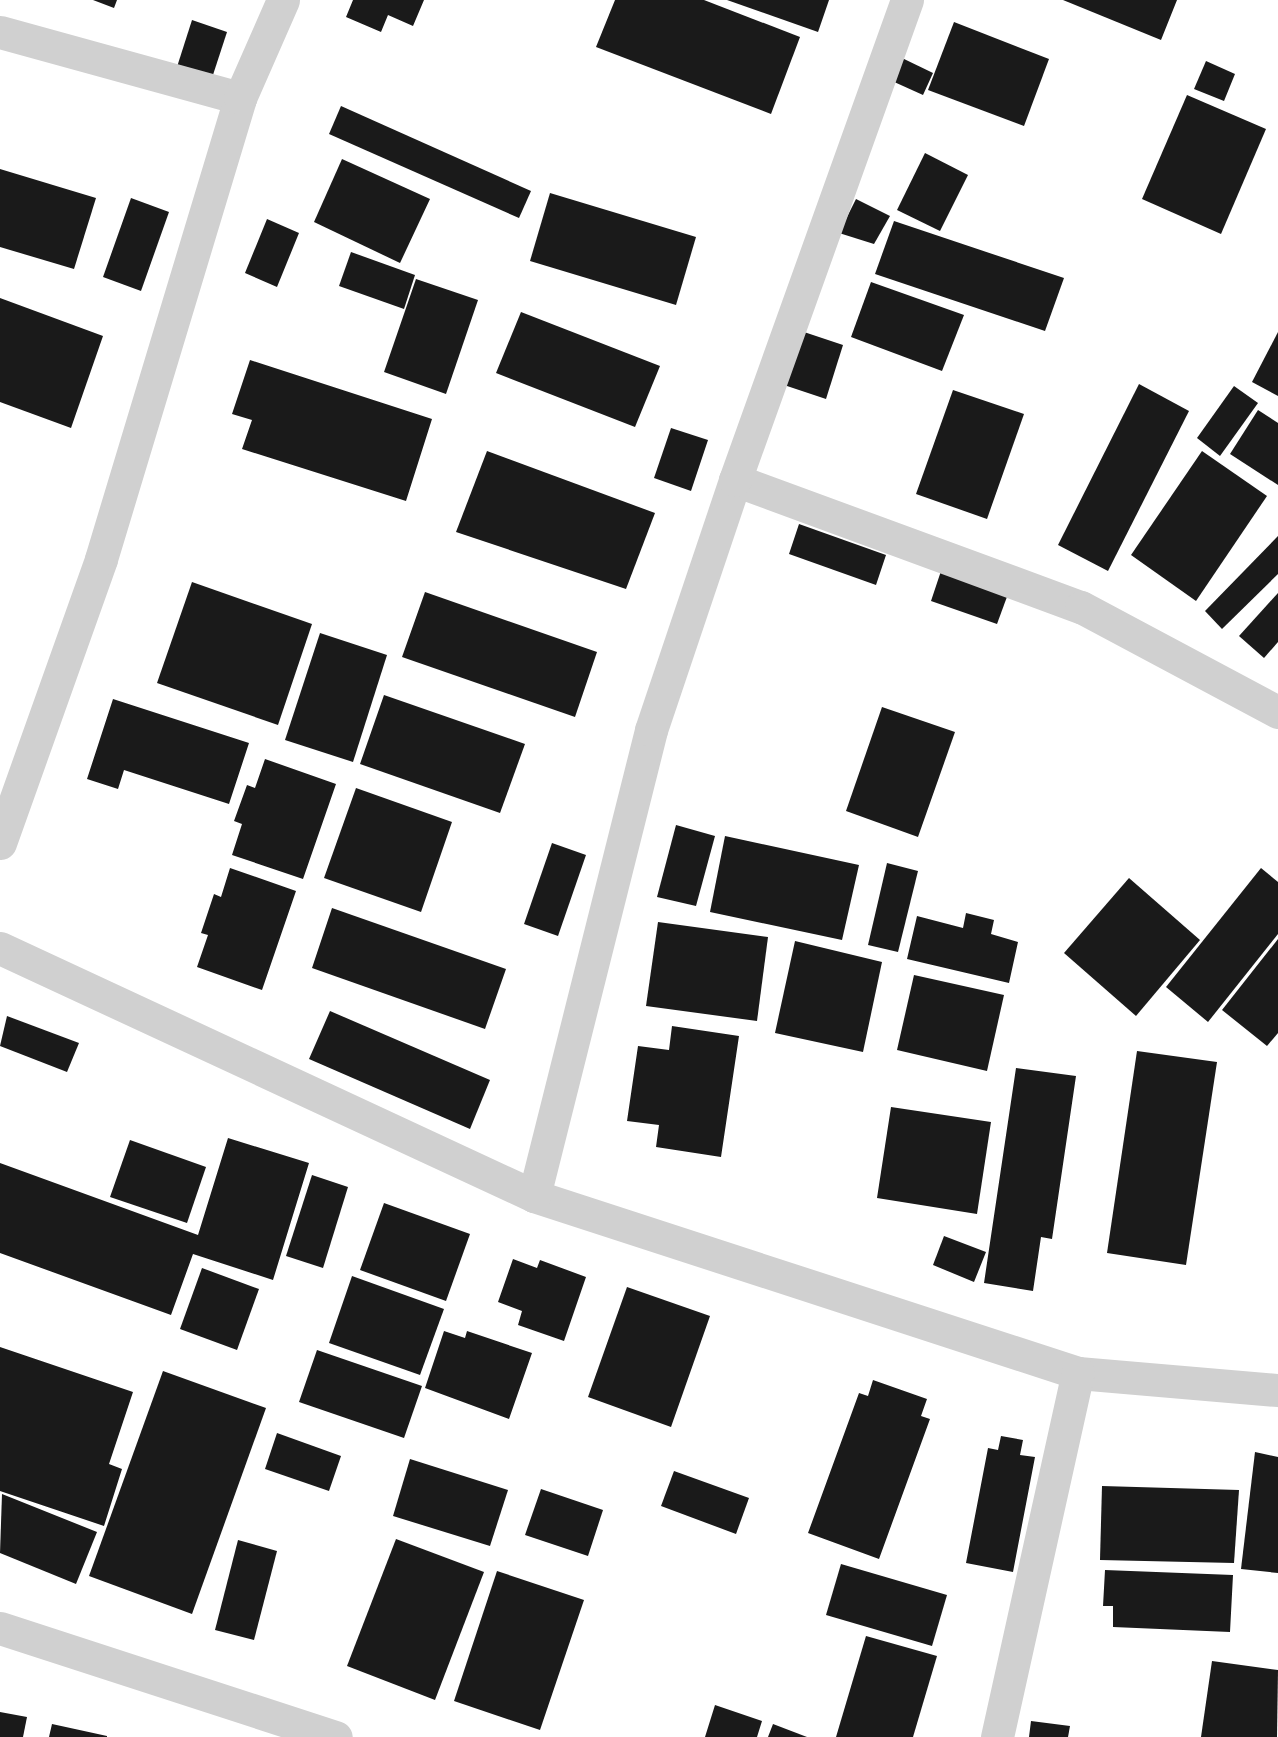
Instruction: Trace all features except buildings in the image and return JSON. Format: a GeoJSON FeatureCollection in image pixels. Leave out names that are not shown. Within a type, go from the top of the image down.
{"type":"FeatureCollection","features":[{"type":"Feature","properties":{"kind":"street"},"geometry":{"type":"LineString","coordinates":[[0,843],[101,559],[240,98],[283,0]]}},
{"type":"Feature","properties":{"kind":"street"},"geometry":{"type":"LineString","coordinates":[[534,1196],[651,730],[735,480],[908,0]]}},
{"type":"Feature","properties":{"kind":"street"},"geometry":{"type":"LineString","coordinates":[[0,32],[240,98]]}},
{"type":"Feature","properties":{"kind":"street"},"geometry":{"type":"LineString","coordinates":[[735,480],[1082,607],[1278,712]]}},
{"type":"Feature","properties":{"kind":"street"},"geometry":{"type":"LineString","coordinates":[[0,948],[534,1196],[1078,1374],[1278,1390]]}},
{"type":"Feature","properties":{"kind":"street"},"geometry":{"type":"LineString","coordinates":[[997,1737],[1078,1374]]}},
{"type":"Feature","properties":{"kind":"street"},"geometry":{"type":"LineString","coordinates":[[0,1628],[295,1730],[336,1737]]}}]}
